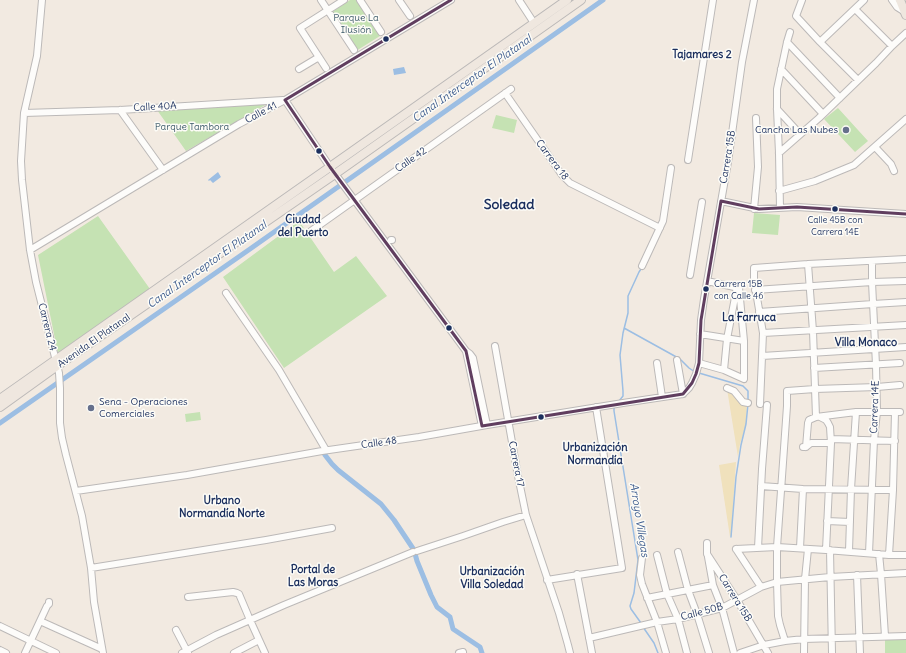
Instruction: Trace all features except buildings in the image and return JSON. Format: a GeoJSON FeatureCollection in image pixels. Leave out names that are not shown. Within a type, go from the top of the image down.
{"type":"FeatureCollection","features":[{"type":"Feature","properties":{"kind":"main road","name":"Avenida El Platanal"},"geometry":{"type":"LineString","coordinates":[[334,173],[534,22],[566,0]]}},
{"type":"Feature","properties":{"kind":"main road","name":"Avenida El Platanal"},"geometry":{"type":"LineString","coordinates":[[0,407],[581,0]]}},
{"type":"Feature","properties":{"kind":"main road"},"geometry":{"type":"LineString","coordinates":[[900,0],[905,13]]}},
{"type":"Feature","properties":{"kind":"main road","name":"Avenida El Platanal"},"geometry":{"type":"LineString","coordinates":[[0,399],[57,367]]}},
{"type":"Feature","properties":{"kind":"street","name":"Carrera 24"},"geometry":{"type":"LineString","coordinates":[[42,0],[38,56],[24,114],[21,161],[30,250],[36,282],[57,367],[60,388],[60,423],[62,438],[82,516],[91,568],[94,602],[103,651]]}},
{"type":"Feature","properties":{"kind":"street"},"geometry":{"type":"LineString","coordinates":[[321,0],[354,50]]}},
{"type":"Feature","properties":{"kind":"street"},"geometry":{"type":"LineString","coordinates":[[326,68],[300,28],[344,0]]}},
{"type":"Feature","properties":{"kind":"street"},"geometry":{"type":"LineString","coordinates":[[360,0],[381,32]]}},
{"type":"Feature","properties":{"kind":"street"},"geometry":{"type":"LineString","coordinates":[[399,0],[410,16]]}},
{"type":"Feature","properties":{"kind":"street","name":"Calle 41"},"geometry":{"type":"LineString","coordinates":[[30,250],[239,124],[285,100],[451,0]]}},
{"type":"Feature","properties":{"kind":"street"},"geometry":{"type":"LineString","coordinates":[[519,0],[534,22]]}},
{"type":"Feature","properties":{"kind":"street"},"geometry":{"type":"LineString","coordinates":[[688,160],[713,0]]}},
{"type":"Feature","properties":{"kind":"street","name":"Carrera 15B"},"geometry":{"type":"LineString","coordinates":[[683,394],[689,388],[698,363],[701,320],[754,0]]}},
{"type":"Feature","properties":{"kind":"street"},"geometry":{"type":"LineString","coordinates":[[802,0],[796,16],[858,80]]}},
{"type":"Feature","properties":{"kind":"street"},"geometry":{"type":"LineString","coordinates":[[820,42],[864,0]]}},
{"type":"Feature","properties":{"kind":"street"},"geometry":{"type":"LineString","coordinates":[[892,0],[896,6],[905,13]]}},
{"type":"Feature","properties":{"kind":"street"},"geometry":{"type":"LineString","coordinates":[[855,9],[892,46]]}},
{"type":"Feature","properties":{"kind":"street"},"geometry":{"type":"LineString","coordinates":[[780,208],[777,89],[790,32]]}},
{"type":"Feature","properties":{"kind":"street"},"geometry":{"type":"LineString","coordinates":[[779,153],[840,98],[906,33]]}},
{"type":"Feature","properties":{"kind":"street"},"geometry":{"type":"LineString","coordinates":[[787,42],[840,98]]}},
{"type":"Feature","properties":{"kind":"street"},"geometry":{"type":"LineString","coordinates":[[299,69],[319,57]]}},
{"type":"Feature","properties":{"kind":"street"},"geometry":{"type":"LineString","coordinates":[[781,69],[823,114]]}},
{"type":"Feature","properties":{"kind":"street","name":"Calle 42"},"geometry":{"type":"LineString","coordinates":[[311,231],[510,89]]}},
{"type":"Feature","properties":{"kind":"street","name":"Carrera 18"},"geometry":{"type":"LineString","coordinates":[[504,93],[562,175],[570,183],[660,228]]}},
{"type":"Feature","properties":{"kind":"street","name":"Calle 40A"},"geometry":{"type":"LineString","coordinates":[[24,114],[285,100]]}},
{"type":"Feature","properties":{"kind":"street"},"geometry":{"type":"LineString","coordinates":[[285,100],[334,173],[468,354],[484,425]]}},
{"type":"Feature","properties":{"kind":"street"},"geometry":{"type":"LineString","coordinates":[[777,109],[800,134]]}},
{"type":"Feature","properties":{"kind":"street"},"geometry":{"type":"LineString","coordinates":[[120,110],[163,170]]}},
{"type":"Feature","properties":{"kind":"street"},"geometry":{"type":"LineString","coordinates":[[754,209],[758,167],[756,118]]}},
{"type":"Feature","properties":{"kind":"street"},"geometry":{"type":"LineString","coordinates":[[779,191],[815,181],[854,165],[906,119]]}},
{"type":"Feature","properties":{"kind":"street"},"geometry":{"type":"LineString","coordinates":[[875,146],[891,164],[894,171]]}},
{"type":"Feature","properties":{"kind":"street"},"geometry":{"type":"LineString","coordinates":[[642,266],[660,228],[671,168]]}},
{"type":"Feature","properties":{"kind":"street"},"geometry":{"type":"LineString","coordinates":[[721,201],[754,209],[803,207],[906,214]]}},
{"type":"Feature","properties":{"kind":"street"},"geometry":{"type":"LineString","coordinates":[[690,275],[702,202]]}},
{"type":"Feature","properties":{"kind":"street"},"geometry":{"type":"LineString","coordinates":[[760,404],[763,333],[755,290],[754,268],[906,259]]}},
{"type":"Feature","properties":{"kind":"street","name":"Carrera 14E"},"geometry":{"type":"LineString","coordinates":[[869,553],[874,440],[877,412],[872,261]]}},
{"type":"Feature","properties":{"kind":"street"},"geometry":{"type":"LineString","coordinates":[[808,264],[818,417]]}},
{"type":"Feature","properties":{"kind":"street"},"geometry":{"type":"LineString","coordinates":[[755,290],[906,281]]}},
{"type":"Feature","properties":{"kind":"street"},"geometry":{"type":"LineString","coordinates":[[707,282],[738,288]]}},
{"type":"Feature","properties":{"kind":"street"},"geometry":{"type":"LineString","coordinates":[[724,370],[727,339],[738,288]]}},
{"type":"Feature","properties":{"kind":"street"},"geometry":{"type":"LineString","coordinates":[[698,363],[724,370],[744,379],[744,341],[738,288]]}},
{"type":"Feature","properties":{"kind":"street"},"geometry":{"type":"LineString","coordinates":[[226,293],[279,370],[326,451]]}},
{"type":"Feature","properties":{"kind":"street"},"geometry":{"type":"LineString","coordinates":[[759,312],[906,302]]}},
{"type":"Feature","properties":{"kind":"street"},"geometry":{"type":"LineString","coordinates":[[763,333],[906,325]]}},
{"type":"Feature","properties":{"kind":"street"},"geometry":{"type":"LineString","coordinates":[[700,334],[744,341]]}},
{"type":"Feature","properties":{"kind":"street","name":"Carrera 17"},"geometry":{"type":"LineString","coordinates":[[495,346],[526,515],[559,613],[570,653]]}},
{"type":"Feature","properties":{"kind":"street"},"geometry":{"type":"LineString","coordinates":[[762,356],[906,347]]}},
{"type":"Feature","properties":{"kind":"street"},"geometry":{"type":"LineString","coordinates":[[677,360],[683,394]]}},
{"type":"Feature","properties":{"kind":"street"},"geometry":{"type":"LineString","coordinates":[[657,363],[662,397]]}},
{"type":"Feature","properties":{"kind":"street"},"geometry":{"type":"LineString","coordinates":[[814,368],[900,363]]}},
{"type":"Feature","properties":{"kind":"street"},"geometry":{"type":"LineString","coordinates":[[785,641],[778,616],[777,547],[785,446],[787,391],[900,385]]}},
{"type":"Feature","properties":{"kind":"street"},"geometry":{"type":"LineString","coordinates":[[727,388],[734,391],[743,402],[748,403]]}},
{"type":"Feature","properties":{"kind":"street","name":"Calle 48"},"geometry":{"type":"LineString","coordinates":[[76,491],[419,437],[610,405],[619,402],[683,394]]}},
{"type":"Feature","properties":{"kind":"street"},"geometry":{"type":"LineString","coordinates":[[758,548],[767,405]]}},
{"type":"Feature","properties":{"kind":"street"},"geometry":{"type":"LineString","coordinates":[[548,580],[577,574],[622,568],[596,407]]}},
{"type":"Feature","properties":{"kind":"street"},"geometry":{"type":"LineString","coordinates":[[889,555],[898,412],[856,412],[818,417],[808,421],[804,447],[811,443],[854,439],[895,442]]}},
{"type":"Feature","properties":{"kind":"street"},"geometry":{"type":"LineString","coordinates":[[849,551],[856,412]]}},
{"type":"Feature","properties":{"kind":"street"},"geometry":{"type":"LineString","coordinates":[[818,417],[826,420],[828,423],[830,427],[831,441],[827,521],[832,653]]}},
{"type":"Feature","properties":{"kind":"street"},"geometry":{"type":"LineString","coordinates":[[761,486],[803,489],[829,488],[893,490]]}},
{"type":"Feature","properties":{"kind":"street"},"geometry":{"type":"LineString","coordinates":[[800,548],[803,489]]}},
{"type":"Feature","properties":{"kind":"street"},"geometry":{"type":"LineString","coordinates":[[176,630],[185,652],[210,638],[306,595],[415,552],[526,515]]}},
{"type":"Feature","properties":{"kind":"street"},"geometry":{"type":"LineString","coordinates":[[827,521],[850,522]]}},
{"type":"Feature","properties":{"kind":"street"},"geometry":{"type":"LineString","coordinates":[[91,568],[332,528]]}},
{"type":"Feature","properties":{"kind":"street"},"geometry":{"type":"LineString","coordinates":[[707,543],[707,554],[713,585],[722,608],[734,653]]}},
{"type":"Feature","properties":{"kind":"street"},"geometry":{"type":"LineString","coordinates":[[761,587],[736,549],[777,547],[906,555]]}},
{"type":"Feature","properties":{"kind":"street"},"geometry":{"type":"LineString","coordinates":[[804,653],[805,579],[808,549]]}},
{"type":"Feature","properties":{"kind":"street"},"geometry":{"type":"LineString","coordinates":[[678,552],[688,590],[709,653]]}},
{"type":"Feature","properties":{"kind":"street","name":"Carrera 15B"},"geometry":{"type":"LineString","coordinates":[[707,554],[737,600],[768,653]]}},
{"type":"Feature","properties":{"kind":"street"},"geometry":{"type":"LineString","coordinates":[[879,554],[885,636]]}},
{"type":"Feature","properties":{"kind":"street"},"geometry":{"type":"LineString","coordinates":[[657,555],[667,594],[678,619],[687,653]]}},
{"type":"Feature","properties":{"kind":"street"},"geometry":{"type":"LineString","coordinates":[[642,558],[640,575],[642,584],[657,622],[666,653]]}},
{"type":"Feature","properties":{"kind":"street"},"geometry":{"type":"LineString","coordinates":[[906,573],[906,579]]}},
{"type":"Feature","properties":{"kind":"street","name":"Calle 50B"},"geometry":{"type":"LineString","coordinates":[[589,638],[722,608],[761,587],[777,582],[857,575],[906,573]]}},
{"type":"Feature","properties":{"kind":"street"},"geometry":{"type":"LineString","coordinates":[[577,574],[592,653]]}},
{"type":"Feature","properties":{"kind":"street"},"geometry":{"type":"LineString","coordinates":[[857,575],[860,653]]}},
{"type":"Feature","properties":{"kind":"street"},"geometry":{"type":"LineString","coordinates":[[647,598],[713,585]]}},
{"type":"Feature","properties":{"kind":"street"},"geometry":{"type":"LineString","coordinates":[[188,597],[239,594],[265,653]]}},
{"type":"Feature","properties":{"kind":"street"},"geometry":{"type":"LineString","coordinates":[[25,653],[49,602]]}},
{"type":"Feature","properties":{"kind":"street"},"geometry":{"type":"LineString","coordinates":[[40,621],[103,651]]}},
{"type":"Feature","properties":{"kind":"street"},"geometry":{"type":"LineString","coordinates":[[0,626],[56,653]]}},
{"type":"Feature","properties":{"kind":"street"},"geometry":{"type":"LineString","coordinates":[[740,653],[764,645],[804,639],[906,636]]}},
{"type":"Feature","properties":{"kind":"street"},"geometry":{"type":"LineString","coordinates":[[234,653],[259,640]]}},
{"type":"Feature","properties":{"kind":"street"},"geometry":{"type":"LineString","coordinates":[[0,650],[6,653]]}},
{"type":"Feature","properties":{"kind":"street"},"geometry":{"type":"LineString","coordinates":[[459,653],[463,652]]}},
{"type":"Feature","properties":{"kind":"green space","name":"Parque La Ilusión"},"geometry":{"type":"Polygon","coordinates":[[[350,0],[358,0],[380,36],[356,51],[332,12],[350,0]]]}},
{"type":"Feature","properties":{"kind":"green space","name":"Parque Tambora"},"geometry":{"type":"Polygon","coordinates":[[[267,104],[186,151],[157,110],[267,104]]]}},
{"type":"Feature","properties":{"kind":"green space","name":"Cancha Las Nubes"},"geometry":{"type":"Polygon","coordinates":[[[838,108],[868,141],[855,152],[824,119],[838,108]]]}},
{"type":"Feature","properties":{"kind":"green space"},"geometry":{"type":"Polygon","coordinates":[[[496,115],[517,120],[514,133],[492,128],[496,115]]]}},
{"type":"Feature","properties":{"kind":"green space"},"geometry":{"type":"Polygon","coordinates":[[[754,213],[780,215],[778,235],[752,233],[754,213]]]}},
{"type":"Feature","properties":{"kind":"green space"},"geometry":{"type":"Polygon","coordinates":[[[98,216],[150,289],[58,354],[38,255],[98,216]]]}},
{"type":"Feature","properties":{"kind":"green space"},"geometry":{"type":"Polygon","coordinates":[[[299,221],[334,272],[356,256],[387,296],[284,368],[223,277],[299,221]]]}},
{"type":"Feature","properties":{"kind":"green space"},"geometry":{"type":"Polygon","coordinates":[[[200,412],[201,420],[186,422],[185,414],[200,412]]]}},
{"type":"Feature","properties":{"kind":"green space"},"geometry":{"type":"Polygon","coordinates":[[[906,639],[906,653],[885,653],[885,640],[906,639]]]}},
{"type":"Feature","properties":{"kind":"sand"},"geometry":{"type":"Polygon","coordinates":[[[727,389],[747,403],[746,424],[738,457],[727,389]]]}},
{"type":"Feature","properties":{"kind":"sand"},"geometry":{"type":"Polygon","coordinates":[[[736,462],[731,536],[730,537],[719,465],[736,462]]]}},
{"type":"Feature","properties":{"kind":"water"},"geometry":{"type":"Polygon","coordinates":[[[404,67],[406,73],[394,75],[393,69],[404,67]]]}},
{"type":"Feature","properties":{"kind":"water"},"geometry":{"type":"Polygon","coordinates":[[[218,172],[221,177],[213,183],[208,180],[218,172]]]}},
{"type":"Feature","properties":{"kind":"waterway","name":"Canal Interceptor El Platanal"},"geometry":{"type":"LineString","coordinates":[[0,423],[603,0]]}},
{"type":"Feature","properties":{"kind":"waterway","name":"Arroyo Villegas"},"geometry":{"type":"LineString","coordinates":[[619,401],[623,396],[620,355],[628,313],[628,296],[641,269]]}},
{"type":"Feature","properties":{"kind":"waterway"},"geometry":{"type":"LineString","coordinates":[[624,328],[680,359],[695,372]]}},
{"type":"Feature","properties":{"kind":"waterway"},"geometry":{"type":"LineString","coordinates":[[699,373],[743,386],[748,391],[748,400]]}},
{"type":"Feature","properties":{"kind":"waterway"},"geometry":{"type":"LineString","coordinates":[[731,537],[736,477],[746,424],[748,404]]}},
{"type":"Feature","properties":{"kind":"waterway","name":"Arroyo Villegas"},"geometry":{"type":"LineString","coordinates":[[616,406],[614,411],[638,560],[634,593],[630,606],[641,623]]}},
{"type":"Feature","properties":{"kind":"waterway"},"geometry":{"type":"LineString","coordinates":[[325,455],[338,470],[381,504],[394,520],[414,550],[417,561],[437,607],[450,617],[453,629],[480,647],[482,653]]}},
{"type":"Feature","properties":{"kind":"waterway","name":"Arroyo Villegas"},"geometry":{"type":"LineString","coordinates":[[643,627],[654,643],[658,653]]}},
{"type":"Feature","properties":{"kind":"transit line"},"geometry":{"type":"LineString","coordinates":[[451,0],[285,100],[330,167],[466,351],[482,426],[683,394],[692,383],[699,363],[701,320],[721,201],[759,209],[797,207],[906,214]]}},
{"type":"Feature","properties":{"kind":"place","name":"Cancha Las Nubes"},"geometry":{"type":"Point","coordinates":[846,130]}},
{"type":"Feature","properties":{"kind":"place","name":"Calle 45B con Carrera 14E"},"geometry":{"type":"Point","coordinates":[835,209]}},
{"type":"Feature","properties":{"kind":"place","name":"Carrera 15B con Calle 46"},"geometry":{"type":"Point","coordinates":[706,289]}},
{"type":"Feature","properties":{"kind":"place","name":"Sena - Operaciones Comerciales"},"geometry":{"type":"Point","coordinates":[91,408]}},
{"type":"Feature","properties":{"kind":"district","name":"Tajamares 2"},"geometry":{"type":"Point","coordinates":[702,55]}},
{"type":"Feature","properties":{"kind":"district","name":"Soledad"},"geometry":{"type":"Point","coordinates":[509,205]}},
{"type":"Feature","properties":{"kind":"district","name":"Ciudad del Puerto"},"geometry":{"type":"Point","coordinates":[303,226]}},
{"type":"Feature","properties":{"kind":"district","name":"La Farruca"},"geometry":{"type":"Point","coordinates":[749,318]}},
{"type":"Feature","properties":{"kind":"district","name":"Villa Monaco"},"geometry":{"type":"Point","coordinates":[866,343]}},
{"type":"Feature","properties":{"kind":"district","name":"Urbanización Normandía"},"geometry":{"type":"Point","coordinates":[595,454]}},
{"type":"Feature","properties":{"kind":"district","name":"Urbano Normandía Norte"},"geometry":{"type":"Point","coordinates":[222,507]}},
{"type":"Feature","properties":{"kind":"district","name":"Portal de Las Moras"},"geometry":{"type":"Point","coordinates":[313,576]}},
{"type":"Feature","properties":{"kind":"district","name":"Urbanización Villa Soledad"},"geometry":{"type":"Point","coordinates":[492,578]}}]}
